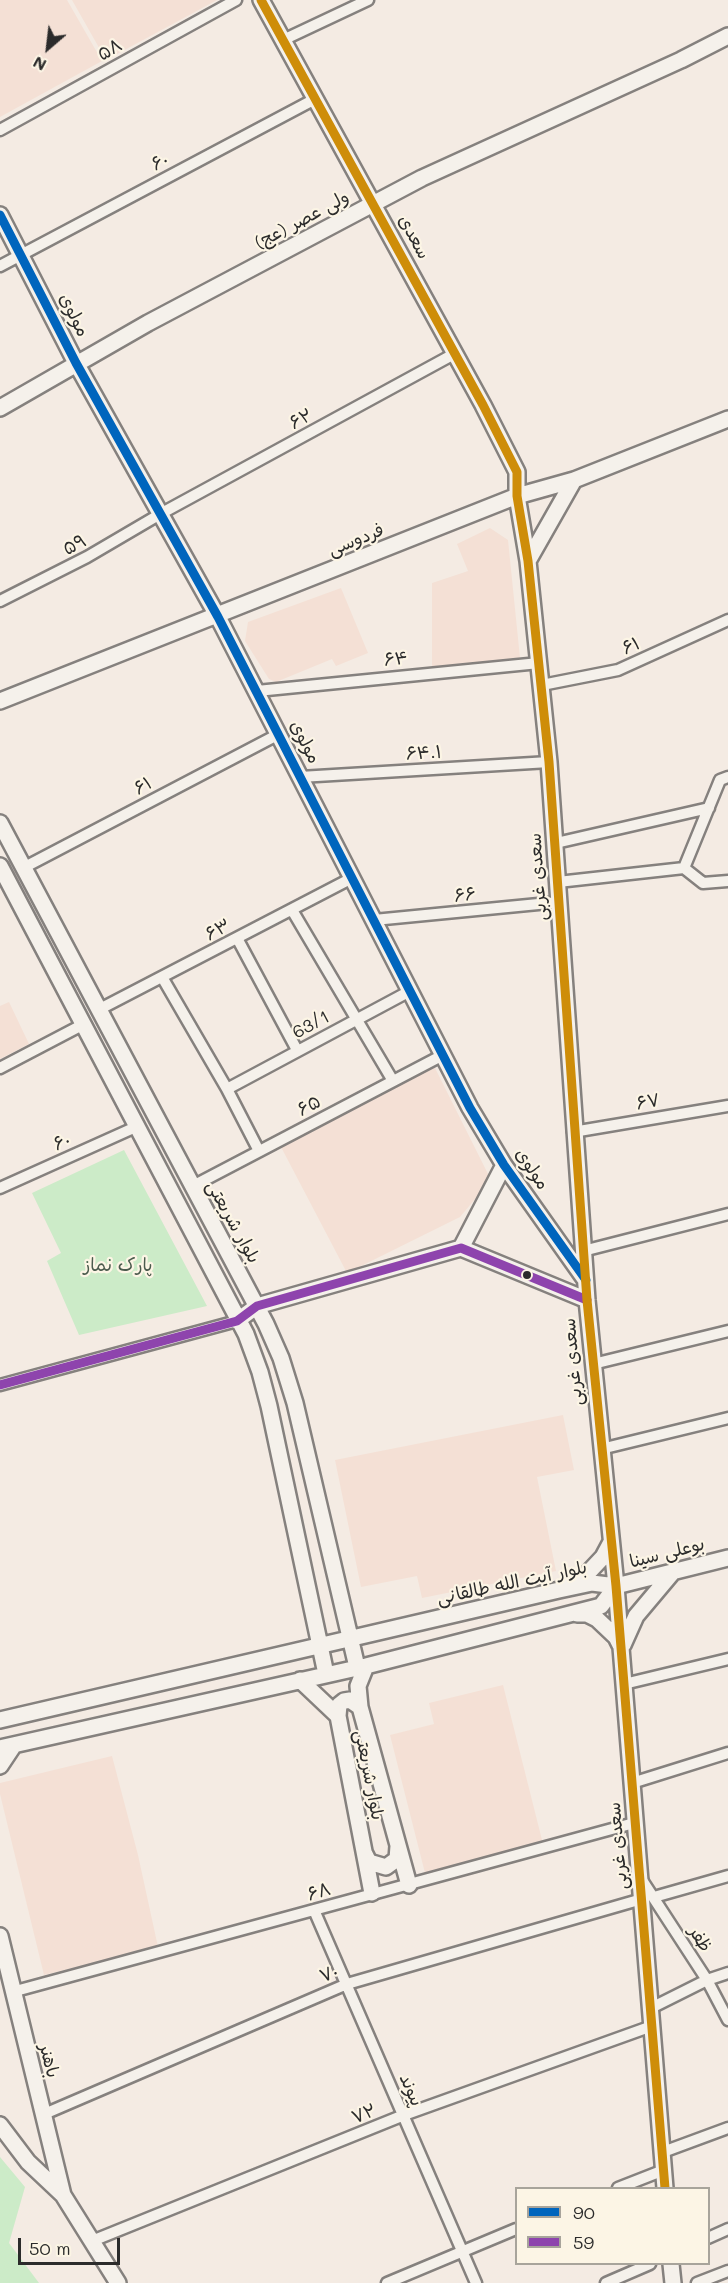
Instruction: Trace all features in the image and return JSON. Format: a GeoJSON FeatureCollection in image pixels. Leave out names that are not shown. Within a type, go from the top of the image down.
{"type":"FeatureCollection","features":[{"type":"Feature","properties":{"kind":"main road","name":"سعدی"},"geometry":{"type":"LineString","coordinates":[[261,0],[374,204],[517,472],[518,496]]}},
{"type":"Feature","properties":{"kind":"main road","name":"ولی عصر (عج)"},"geometry":{"type":"LineString","coordinates":[[0,408],[76,363],[461,158],[681,60],[728,36]]}},
{"type":"Feature","properties":{"kind":"main road","name":"مولوی"},"geometry":{"type":"LineString","coordinates":[[0,215],[76,363],[218,616],[470,1108],[504,1165],[586,1280]]}},
{"type":"Feature","properties":{"kind":"main road","name":"فردوسی"},"geometry":{"type":"LineString","coordinates":[[0,701],[518,496],[574,480],[728,419]]}},
{"type":"Feature","properties":{"kind":"main road"},"geometry":{"type":"LineString","coordinates":[[528,561],[574,480]]}},
{"type":"Feature","properties":{"kind":"main road","name":"سعدی غربی"},"geometry":{"type":"LineString","coordinates":[[518,496],[528,561],[549,762],[573,1132],[601,1449],[616,1586],[634,1823],[640,1877],[648,1898],[652,2026],[665,2187]]}},
{"type":"Feature","properties":{"kind":"main road","name":"بلوار شریعتی"},"geometry":{"type":"LineString","coordinates":[[0,824],[191,1187],[257,1306],[281,1358],[295,1403],[351,1639],[361,1667],[358,1686],[360,1707],[409,1885]]}},
{"type":"Feature","properties":{"kind":"main road"},"geometry":{"type":"LineString","coordinates":[[1,871],[138,1126],[237,1321],[246,1334],[260,1372],[326,1674]]}},
{"type":"Feature","properties":{"kind":"main road"},"geometry":{"type":"LineString","coordinates":[[461,1248],[504,1165]]}},
{"type":"Feature","properties":{"kind":"main road"},"geometry":{"type":"LineString","coordinates":[[237,1321],[257,1306],[461,1248],[587,1300]]}},
{"type":"Feature","properties":{"kind":"main road"},"geometry":{"type":"LineString","coordinates":[[559,1590],[587,1574],[603,1557],[611,1542]]}},
{"type":"Feature","properties":{"kind":"main road","name":"بوعلی سینا"},"geometry":{"type":"LineString","coordinates":[[616,1586],[728,1558]]}},
{"type":"Feature","properties":{"kind":"main road"},"geometry":{"type":"LineString","coordinates":[[621,1648],[636,1616],[673,1572]]}},
{"type":"Feature","properties":{"kind":"main road","name":"بلوار آیت الله طالقانی"},"geometry":{"type":"LineString","coordinates":[[4,1717],[320,1647],[559,1590],[592,1583],[616,1586]]}},
{"type":"Feature","properties":{"kind":"main road"},"geometry":{"type":"LineString","coordinates":[[0,1766],[7,1747],[361,1667],[601,1605],[616,1586]]}},
{"type":"Feature","properties":{"kind":"main road"},"geometry":{"type":"LineString","coordinates":[[565,1614],[587,1614],[597,1619],[616,1637],[621,1648]]}},
{"type":"Feature","properties":{"kind":"main road","name":"بلوار شریعتی"},"geometry":{"type":"LineString","coordinates":[[300,1680],[338,1716],[372,1893]]}},
{"type":"Feature","properties":{"kind":"main road"},"geometry":{"type":"LineString","coordinates":[[338,1716],[339,1705],[344,1701],[350,1700],[360,1707]]}},
{"type":"Feature","properties":{"kind":"main road"},"geometry":{"type":"LineString","coordinates":[[365,1854],[369,1862],[386,1867],[397,1859],[398,1845]]}},
{"type":"Feature","properties":{"kind":"main road","name":"باهنر"},"geometry":{"type":"LineString","coordinates":[[0,1936],[63,2195]]}},
{"type":"Feature","properties":{"kind":"main road"},"geometry":{"type":"LineString","coordinates":[[0,2125],[28,2162],[63,2195],[118,2283]]}},
{"type":"Feature","properties":{"kind":"main road"},"geometry":{"type":"LineString","coordinates":[[671,2265],[673,2283]]}},
{"type":"Feature","properties":{"kind":"street","name":"۵۸"},"geometry":{"type":"LineString","coordinates":[[0,130],[236,0]]}},
{"type":"Feature","properties":{"kind":"street"},"geometry":{"type":"LineString","coordinates":[[283,40],[368,0]]}},
{"type":"Feature","properties":{"kind":"street","name":"۶۰"},"geometry":{"type":"LineString","coordinates":[[0,266],[315,99]]}},
{"type":"Feature","properties":{"kind":"street","name":"۶۲"},"geometry":{"type":"LineString","coordinates":[[162,513],[454,354]]}},
{"type":"Feature","properties":{"kind":"street","name":"۵۹"},"geometry":{"type":"LineString","coordinates":[[0,601],[87,557],[162,513]]}},
{"type":"Feature","properties":{"kind":"street","name":"۶۱"},"geometry":{"type":"LineString","coordinates":[[542,685],[618,670],[728,620]]}},
{"type":"Feature","properties":{"kind":"street","name":"۶۴"},"geometry":{"type":"LineString","coordinates":[[257,691],[539,663]]}},
{"type":"Feature","properties":{"kind":"street","name":"۶۱"},"geometry":{"type":"LineString","coordinates":[[23,868],[279,734]]}},
{"type":"Feature","properties":{"kind":"street","name":"۶۴.۱"},"geometry":{"type":"LineString","coordinates":[[300,777],[549,762]]}},
{"type":"Feature","properties":{"kind":"street"},"geometry":{"type":"LineString","coordinates":[[684,868],[720,780],[728,777]]}},
{"type":"Feature","properties":{"kind":"street"},"geometry":{"type":"LineString","coordinates":[[556,843],[709,808]]}},
{"type":"Feature","properties":{"kind":"street"},"geometry":{"type":"LineString","coordinates":[[558,882],[684,868],[703,884],[728,881]]}},
{"type":"Feature","properties":{"kind":"street","name":"۶۳"},"geometry":{"type":"LineString","coordinates":[[98,1010],[352,878]]}},
{"type":"Feature","properties":{"kind":"street","name":"۶۶"},"geometry":{"type":"LineString","coordinates":[[374,920],[559,902]]}},
{"type":"Feature","properties":{"kind":"street"},"geometry":{"type":"LineString","coordinates":[[292,910],[393,1081]]}},
{"type":"Feature","properties":{"kind":"street"},"geometry":{"type":"LineString","coordinates":[[237,938],[297,1050]]}},
{"type":"Feature","properties":{"kind":"street"},"geometry":{"type":"LineString","coordinates":[[162,977],[227,1089],[259,1151]]}},
{"type":"Feature","properties":{"kind":"street","name":"63/1"},"geometry":{"type":"LineString","coordinates":[[227,1089],[410,991]]}},
{"type":"Feature","properties":{"kind":"street"},"geometry":{"type":"LineString","coordinates":[[0,1068],[84,1024]]}},
{"type":"Feature","properties":{"kind":"street","name":"۶۵"},"geometry":{"type":"LineString","coordinates":[[191,1187],[443,1055]]}},
{"type":"Feature","properties":{"kind":"street","name":"۶۷"},"geometry":{"type":"LineString","coordinates":[[573,1132],[728,1106]]}},
{"type":"Feature","properties":{"kind":"street","name":"۶۰"},"geometry":{"type":"LineString","coordinates":[[0,1188],[138,1126]]}},
{"type":"Feature","properties":{"kind":"street"},"geometry":{"type":"LineString","coordinates":[[583,1251],[728,1214]]}},
{"type":"Feature","properties":{"kind":"street"},"geometry":{"type":"LineString","coordinates":[[0,1385],[237,1321]]}},
{"type":"Feature","properties":{"kind":"street"},"geometry":{"type":"LineString","coordinates":[[593,1364],[728,1331]]}},
{"type":"Feature","properties":{"kind":"street"},"geometry":{"type":"LineString","coordinates":[[601,1449],[728,1418]]}},
{"type":"Feature","properties":{"kind":"street"},"geometry":{"type":"LineString","coordinates":[[624,1684],[728,1659]]}},
{"type":"Feature","properties":{"kind":"street"},"geometry":{"type":"LineString","coordinates":[[632,1783],[728,1753]]}},
{"type":"Feature","properties":{"kind":"street","name":"۶۸"},"geometry":{"type":"LineString","coordinates":[[12,1992],[634,1823]]}},
{"type":"Feature","properties":{"kind":"street","name":"۷۰"},"geometry":{"type":"LineString","coordinates":[[42,2115],[347,1984],[728,1876]]}},
{"type":"Feature","properties":{"kind":"street","name":"ظفر"},"geometry":{"type":"LineString","coordinates":[[648,1898],[707,1980],[728,2020]]}},
{"type":"Feature","properties":{"kind":"street","name":"پیوند"},"geometry":{"type":"LineString","coordinates":[[314,1910],[476,2283]]}},
{"type":"Feature","properties":{"kind":"street"},"geometry":{"type":"LineString","coordinates":[[651,2008],[707,1980],[728,1973]]}},
{"type":"Feature","properties":{"kind":"street","name":"۷۲"},"geometry":{"type":"LineString","coordinates":[[92,2241],[404,2115],[652,2026]]}},
{"type":"Feature","properties":{"kind":"street"},"geometry":{"type":"LineString","coordinates":[[663,2152],[728,2127]]}},
{"type":"Feature","properties":{"kind":"street"},"geometry":{"type":"LineString","coordinates":[[621,2187],[664,2170]]}},
{"type":"Feature","properties":{"kind":"street"},"geometry":{"type":"LineString","coordinates":[[387,2283],[515,2229]]}},
{"type":"Feature","properties":{"kind":"street"},"geometry":{"type":"LineString","coordinates":[[710,2237],[728,2229]]}},
{"type":"Feature","properties":{"kind":"street"},"geometry":{"type":"LineString","coordinates":[[606,2283],[648,2265]]}},
{"type":"Feature","properties":{"kind":"street"},"geometry":{"type":"LineString","coordinates":[[697,2283],[728,2271]]}},
{"type":"Feature","properties":{"kind":"shaded area"},"geometry":{"type":"Polygon","coordinates":[[[0,0],[67,0],[102,61],[0,117],[0,0]]]}},
{"type":"Feature","properties":{"kind":"shaded area"},"geometry":{"type":"Polygon","coordinates":[[[72,0],[217,0],[106,60],[72,0]]]}},
{"type":"Feature","properties":{"kind":"shaded area"},"geometry":{"type":"Polygon","coordinates":[[[490,528],[508,540],[520,658],[432,667],[432,583],[468,571],[457,544],[490,528]]]}},
{"type":"Feature","properties":{"kind":"shaded area"},"geometry":{"type":"Polygon","coordinates":[[[341,588],[368,653],[336,666],[332,659],[276,682],[269,679],[245,641],[248,622],[341,588]]]}},
{"type":"Feature","properties":{"kind":"shaded area"},"geometry":{"type":"Polygon","coordinates":[[[9,1002],[29,1044],[0,1059],[0,1006],[9,1002]]]}},
{"type":"Feature","properties":{"kind":"shaded area"},"geometry":{"type":"Polygon","coordinates":[[[434,1066],[491,1180],[460,1217],[347,1273],[281,1147],[434,1066]]]}},
{"type":"Feature","properties":{"kind":"shaded area"},"geometry":{"type":"Polygon","coordinates":[[[563,1415],[574,1470],[537,1477],[556,1571],[422,1598],[417,1576],[361,1587],[335,1460],[563,1415]]]}},
{"type":"Feature","properties":{"kind":"shaded area"},"geometry":{"type":"Polygon","coordinates":[[[503,1685],[543,1844],[425,1873],[390,1735],[434,1724],[429,1703],[503,1685]]]}},
{"type":"Feature","properties":{"kind":"shaded area"},"geometry":{"type":"Polygon","coordinates":[[[112,1756],[138,1855],[158,1947],[44,1975],[0,1794],[0,1783],[112,1756]]]}},
{"type":"Feature","properties":{"kind":"green space","name":"پارک نماز"},"geometry":{"type":"Polygon","coordinates":[[[124,1150],[207,1306],[79,1335],[47,1261],[61,1253],[32,1193],[124,1150]]]}},
{"type":"Feature","properties":{"kind":"green space"},"geometry":{"type":"Polygon","coordinates":[[[0,2157],[25,2187],[9,2243],[39,2283],[0,2283],[0,2157]]]}},
{"type":"Feature","properties":{"kind":"transit line"},"geometry":{"type":"LineString","coordinates":[[261,0],[483,405],[517,472],[517,496],[528,561],[549,762],[587,1300],[616,1586],[665,2187]]}},
{"type":"Feature","properties":{"kind":"transit line","name":"90"},"geometry":{"type":"LineString","coordinates":[[0,215],[76,363],[218,617],[470,1108],[504,1165],[586,1280]]}},
{"type":"Feature","properties":{"kind":"transit line","name":"59"},"geometry":{"type":"LineString","coordinates":[[0,1385],[237,1321],[257,1306],[461,1248],[587,1300]]}}]}
